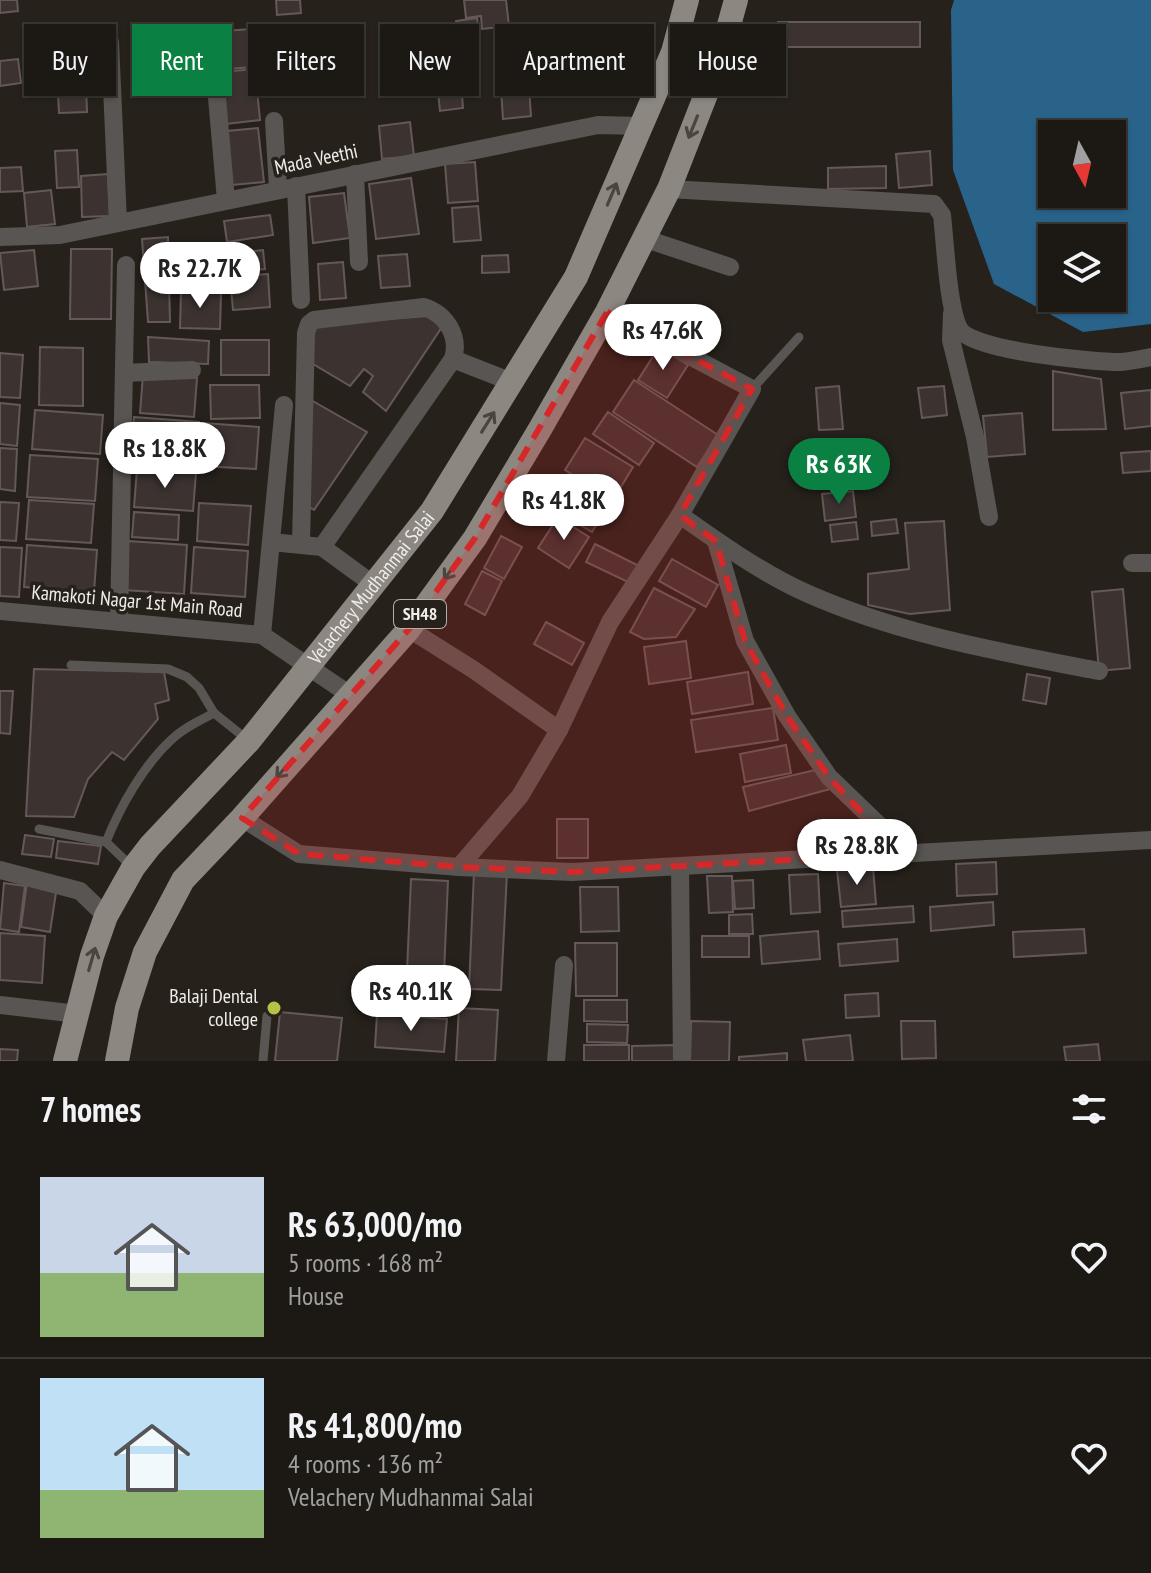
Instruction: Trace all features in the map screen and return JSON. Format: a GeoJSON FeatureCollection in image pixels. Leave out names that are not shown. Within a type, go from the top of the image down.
{"type":"FeatureCollection","features":[{"type":"Feature","properties":{"kind":"main road","name":"Velachery Mudhanmai Salai"},"geometry":{"type":"LineString","coordinates":[[65,1061],[92,956],[106,916],[133,868],[249,741],[432,511],[576,277],[673,52],[687,0]]}},
{"type":"Feature","properties":{"kind":"main road","name":"SH48"},"geometry":{"type":"LineString","coordinates":[[729,24],[736,0]]}},
{"type":"Feature","properties":{"kind":"main road","name":"SH48"},"geometry":{"type":"LineString","coordinates":[[117,1061],[127,1008],[145,952],[183,880],[409,629],[475,538],[607,312],[669,189],[705,96]]}},
{"type":"Feature","properties":{"kind":"street"},"geometry":{"type":"LineString","coordinates":[[112,96],[118,222]]}},
{"type":"Feature","properties":{"kind":"street"},"geometry":{"type":"LineString","coordinates":[[217,96],[226,200]]}},
{"type":"Feature","properties":{"kind":"street"},"geometry":{"type":"LineString","coordinates":[[274,121],[287,187],[301,300]]}},
{"type":"Feature","properties":{"kind":"street","name":"Mada Veethi"},"geometry":{"type":"LineString","coordinates":[[0,237],[60,235],[598,125],[642,126]]}},
{"type":"Feature","properties":{"kind":"street"},"geometry":{"type":"LineString","coordinates":[[355,174],[359,262]]}},
{"type":"Feature","properties":{"kind":"street"},"geometry":{"type":"LineString","coordinates":[[669,189],[934,204],[942,215],[953,307],[958,327],[965,336],[978,342],[1060,358],[1122,362],[1151,357]]}},
{"type":"Feature","properties":{"kind":"street"},"geometry":{"type":"LineString","coordinates":[[643,238],[730,267]]}},
{"type":"Feature","properties":{"kind":"street"},"geometry":{"type":"LineString","coordinates":[[119,622],[126,265]]}},
{"type":"Feature","properties":{"kind":"street"},"geometry":{"type":"LineString","coordinates":[[301,543],[306,333],[309,324],[314,320],[424,307],[436,311],[444,318],[455,340],[453,359],[322,547]]}},
{"type":"Feature","properties":{"kind":"street"},"geometry":{"type":"LineString","coordinates":[[953,307],[951,340],[975,437],[989,517]]}},
{"type":"Feature","properties":{"kind":"street"},"geometry":{"type":"LineString","coordinates":[[459,867],[520,796],[559,730],[610,622],[680,515],[752,389],[607,312]]}},
{"type":"Feature","properties":{"kind":"street"},"geometry":{"type":"LineString","coordinates":[[453,359],[512,382]]}},
{"type":"Feature","properties":{"kind":"street"},"geometry":{"type":"LineString","coordinates":[[124,373],[192,370]]}},
{"type":"Feature","properties":{"kind":"street"},"geometry":{"type":"LineString","coordinates":[[262,635],[284,405]]}},
{"type":"Feature","properties":{"kind":"street"},"geometry":{"type":"LineString","coordinates":[[680,515],[716,541],[802,591],[889,625],[1099,671]]}},
{"type":"Feature","properties":{"kind":"street"},"geometry":{"type":"LineString","coordinates":[[716,541],[745,641],[787,716],[829,777],[882,828],[900,854]]}},
{"type":"Feature","properties":{"kind":"street"},"geometry":{"type":"LineString","coordinates":[[271,542],[322,547],[374,585]]}},
{"type":"Feature","properties":{"kind":"street","name":"Kamakoti Nagar 1st Main Road"},"geometry":{"type":"LineString","coordinates":[[0,611],[262,635],[350,695]]}},
{"type":"Feature","properties":{"kind":"street"},"geometry":{"type":"LineString","coordinates":[[409,629],[559,730]]}},
{"type":"Feature","properties":{"kind":"street"},"geometry":{"type":"LineString","coordinates":[[242,818],[299,854],[459,867],[572,872],[1151,840]]}},
{"type":"Feature","properties":{"kind":"street"},"geometry":{"type":"LineString","coordinates":[[680,866],[682,1061]]}},
{"type":"Feature","properties":{"kind":"street"},"geometry":{"type":"LineString","coordinates":[[0,870],[80,891],[106,916]]}},
{"type":"Feature","properties":{"kind":"street"},"geometry":{"type":"LineString","coordinates":[[556,1061],[564,965]]}},
{"type":"Feature","properties":{"kind":"street"},"geometry":{"type":"LineString","coordinates":[[0,1005],[78,1014]]}},
{"type":"Feature","properties":{"kind":"lane"},"geometry":{"type":"LineString","coordinates":[[752,389],[799,337]]}},
{"type":"Feature","properties":{"kind":"lane"},"geometry":{"type":"LineString","coordinates":[[71,665],[168,669],[187,677],[199,688],[214,713],[249,741]]}},
{"type":"Feature","properties":{"kind":"lane"},"geometry":{"type":"LineString","coordinates":[[106,842],[116,816],[132,789],[170,740],[214,713]]}},
{"type":"Feature","properties":{"kind":"lane"},"geometry":{"type":"LineString","coordinates":[[39,829],[106,842],[133,868]]}},
{"type":"Feature","properties":{"kind":"lane"},"geometry":{"type":"LineString","coordinates":[[263,1061],[267,1016]]}},
{"type":"Feature","properties":{"kind":"highlighted area"},"geometry":{"type":"Polygon","coordinates":[[[607,312],[752,389],[680,515],[716,541],[745,641],[787,716],[829,777],[900,854],[572,872],[459,867],[299,854],[242,818],[409,629],[475,538],[607,312]]]}},
{"type":"Feature","properties":{"kind":"water"},"geometry":{"type":"Polygon","coordinates":[[[954,0],[1151,0],[1151,324],[1083,332],[1046,312],[1126,312],[1126,224],[1038,224],[1038,308],[994,284],[953,170],[951,10],[954,0]]]}},
{"type":"Feature","properties":{"kind":"building"},"geometry":{"type":"Polygon","coordinates":[[[0,0],[17,0],[18,11],[0,13],[0,0]]]}},
{"type":"Feature","properties":{"kind":"building"},"geometry":{"type":"Polygon","coordinates":[[[276,0],[300,0],[301,13],[277,15],[276,0]]]}},
{"type":"Feature","properties":{"kind":"building"},"geometry":{"type":"Polygon","coordinates":[[[464,0],[506,0],[509,24],[495,24],[495,28],[482,29],[481,16],[466,18],[464,0]]]}},
{"type":"Feature","properties":{"kind":"building"},"geometry":{"type":"Polygon","coordinates":[[[477,18],[478,24],[456,24],[456,21],[477,18]]]}},
{"type":"Feature","properties":{"kind":"building"},"geometry":{"type":"Polygon","coordinates":[[[920,22],[920,47],[786,47],[786,24],[778,24],[920,22]]]}},
{"type":"Feature","properties":{"kind":"building"},"geometry":{"type":"Polygon","coordinates":[[[248,29],[248,67],[232,69],[232,30],[248,29]]]}},
{"type":"Feature","properties":{"kind":"building"},"geometry":{"type":"Polygon","coordinates":[[[18,59],[21,83],[0,86],[0,61],[18,59]]]}},
{"type":"Feature","properties":{"kind":"building"},"geometry":{"type":"Polygon","coordinates":[[[248,70],[248,96],[258,96],[260,120],[226,124],[223,96],[232,96],[232,71],[248,70]]]}},
{"type":"Feature","properties":{"kind":"building"},"geometry":{"type":"Polygon","coordinates":[[[58,96],[86,96],[87,112],[59,113],[58,96]]]}},
{"type":"Feature","properties":{"kind":"building"},"geometry":{"type":"Polygon","coordinates":[[[438,96],[462,96],[463,108],[440,111],[438,96]]]}},
{"type":"Feature","properties":{"kind":"building"},"geometry":{"type":"Polygon","coordinates":[[[501,96],[530,96],[531,116],[503,119],[501,96]]]}},
{"type":"Feature","properties":{"kind":"building"},"geometry":{"type":"Polygon","coordinates":[[[410,122],[414,156],[382,159],[379,126],[410,122]]]}},
{"type":"Feature","properties":{"kind":"building"},"geometry":{"type":"Polygon","coordinates":[[[258,128],[264,182],[232,185],[227,131],[258,128]]]}},
{"type":"Feature","properties":{"kind":"building"},"geometry":{"type":"Polygon","coordinates":[[[77,150],[79,187],[57,188],[55,151],[77,150]]]}},
{"type":"Feature","properties":{"kind":"building"},"geometry":{"type":"Polygon","coordinates":[[[930,151],[932,185],[899,188],[896,154],[930,151]]]}},
{"type":"Feature","properties":{"kind":"building"},"geometry":{"type":"Polygon","coordinates":[[[475,162],[478,201],[448,203],[445,164],[475,162]]]}},
{"type":"Feature","properties":{"kind":"building"},"geometry":{"type":"Polygon","coordinates":[[[886,166],[886,188],[828,189],[828,168],[886,166]]]}},
{"type":"Feature","properties":{"kind":"building"},"geometry":{"type":"Polygon","coordinates":[[[21,167],[23,191],[0,192],[0,168],[21,167]]]}},
{"type":"Feature","properties":{"kind":"building"},"geometry":{"type":"Polygon","coordinates":[[[108,174],[110,216],[82,217],[81,176],[108,174]]]}},
{"type":"Feature","properties":{"kind":"building"},"geometry":{"type":"Polygon","coordinates":[[[411,178],[419,234],[376,239],[369,184],[411,178]]]}},
{"type":"Feature","properties":{"kind":"building"},"geometry":{"type":"Polygon","coordinates":[[[51,190],[55,224],[27,227],[24,193],[51,190]]]}},
{"type":"Feature","properties":{"kind":"building"},"geometry":{"type":"Polygon","coordinates":[[[344,193],[350,238],[313,243],[309,197],[344,193]]]}},
{"type":"Feature","properties":{"kind":"building"},"geometry":{"type":"Polygon","coordinates":[[[478,206],[481,240],[454,242],[452,208],[478,206]]]}},
{"type":"Feature","properties":{"kind":"building"},"geometry":{"type":"Polygon","coordinates":[[[270,215],[273,235],[227,242],[224,221],[270,215]]]}},
{"type":"Feature","properties":{"kind":"building"},"geometry":{"type":"Polygon","coordinates":[[[168,237],[170,322],[148,322],[142,239],[168,237]]]}},
{"type":"Feature","properties":{"kind":"building"},"geometry":{"type":"Polygon","coordinates":[[[71,249],[112,249],[111,319],[70,319],[71,249]]]}},
{"type":"Feature","properties":{"kind":"building"},"geometry":{"type":"Polygon","coordinates":[[[34,250],[38,286],[4,290],[0,253],[34,250]]]}},
{"type":"Feature","properties":{"kind":"building"},"geometry":{"type":"Polygon","coordinates":[[[263,250],[265,269],[230,273],[228,254],[263,250]]]}},
{"type":"Feature","properties":{"kind":"building"},"geometry":{"type":"Polygon","coordinates":[[[407,254],[410,286],[381,288],[378,256],[407,254]]]}},
{"type":"Feature","properties":{"kind":"building"},"geometry":{"type":"Polygon","coordinates":[[[508,255],[509,272],[482,273],[482,256],[508,255]]]}},
{"type":"Feature","properties":{"kind":"building"},"geometry":{"type":"Polygon","coordinates":[[[343,262],[346,298],[320,300],[318,264],[343,262]]]}},
{"type":"Feature","properties":{"kind":"building"},"geometry":{"type":"Polygon","coordinates":[[[268,274],[270,307],[233,310],[230,277],[268,274]]]}},
{"type":"Feature","properties":{"kind":"building"},"geometry":{"type":"Polygon","coordinates":[[[181,291],[221,293],[220,329],[180,328],[181,291]]]}},
{"type":"Feature","properties":{"kind":"building"},"geometry":{"type":"Polygon","coordinates":[[[427,316],[442,327],[386,411],[363,392],[373,376],[364,369],[350,386],[313,364],[313,325],[427,316]]]}},
{"type":"Feature","properties":{"kind":"building"},"geometry":{"type":"Polygon","coordinates":[[[148,337],[209,341],[208,364],[149,362],[148,337]]]}},
{"type":"Feature","properties":{"kind":"building"},"geometry":{"type":"Polygon","coordinates":[[[221,340],[269,340],[269,375],[221,375],[221,340]]]}},
{"type":"Feature","properties":{"kind":"building"},"geometry":{"type":"Polygon","coordinates":[[[40,347],[83,348],[83,406],[39,405],[40,347]]]}},
{"type":"Feature","properties":{"kind":"building"},"geometry":{"type":"Polygon","coordinates":[[[659,347],[688,365],[667,398],[638,380],[659,347]]]}},
{"type":"Feature","properties":{"kind":"building"},"geometry":{"type":"Polygon","coordinates":[[[0,353],[23,355],[20,398],[0,397],[0,353]]]}},
{"type":"Feature","properties":{"kind":"building"},"geometry":{"type":"Polygon","coordinates":[[[1053,371],[1101,379],[1106,429],[1053,430],[1053,371]]]}},
{"type":"Feature","properties":{"kind":"building"},"geometry":{"type":"Polygon","coordinates":[[[143,375],[197,378],[194,417],[140,413],[143,375]]]}},
{"type":"Feature","properties":{"kind":"building"},"geometry":{"type":"Polygon","coordinates":[[[634,380],[718,435],[697,467],[613,412],[634,380]]]}},
{"type":"Feature","properties":{"kind":"building"},"geometry":{"type":"Polygon","coordinates":[[[210,385],[259,385],[260,418],[211,419],[210,385]]]}},
{"type":"Feature","properties":{"kind":"building"},"geometry":{"type":"Polygon","coordinates":[[[839,386],[843,429],[819,430],[816,388],[839,386]]]}},
{"type":"Feature","properties":{"kind":"building"},"geometry":{"type":"Polygon","coordinates":[[[944,386],[947,415],[922,418],[918,388],[944,386]]]}},
{"type":"Feature","properties":{"kind":"building"},"geometry":{"type":"Polygon","coordinates":[[[1151,390],[1151,426],[1125,429],[1121,393],[1151,390]]]}},
{"type":"Feature","properties":{"kind":"building"},"geometry":{"type":"Polygon","coordinates":[[[311,400],[367,432],[314,510],[306,505],[311,400]]]}},
{"type":"Feature","properties":{"kind":"building"},"geometry":{"type":"Polygon","coordinates":[[[0,403],[20,405],[17,446],[0,444],[0,403]]]}},
{"type":"Feature","properties":{"kind":"building"},"geometry":{"type":"Polygon","coordinates":[[[35,410],[103,415],[100,454],[32,449],[35,410]]]}},
{"type":"Feature","properties":{"kind":"building"},"geometry":{"type":"Polygon","coordinates":[[[608,412],[654,443],[639,465],[593,434],[608,412]]]}},
{"type":"Feature","properties":{"kind":"building"},"geometry":{"type":"Polygon","coordinates":[[[1022,413],[1025,454],[987,457],[983,416],[1022,413]]]}},
{"type":"Feature","properties":{"kind":"building"},"geometry":{"type":"Polygon","coordinates":[[[134,417],[199,422],[196,464],[131,459],[134,417]]]}},
{"type":"Feature","properties":{"kind":"building"},"geometry":{"type":"Polygon","coordinates":[[[203,423],[259,427],[256,469],[200,466],[203,423]]]}},
{"type":"Feature","properties":{"kind":"building"},"geometry":{"type":"Polygon","coordinates":[[[585,438],[633,467],[613,500],[565,470],[585,438]]]}},
{"type":"Feature","properties":{"kind":"building"},"geometry":{"type":"Polygon","coordinates":[[[0,448],[17,449],[15,491],[0,489],[0,448]]]}},
{"type":"Feature","properties":{"kind":"building"},"geometry":{"type":"Polygon","coordinates":[[[1151,451],[1151,471],[1123,473],[1121,453],[1151,451]]]}},
{"type":"Feature","properties":{"kind":"building"},"geometry":{"type":"Polygon","coordinates":[[[30,455],[98,459],[95,501],[27,497],[30,455]]]}},
{"type":"Feature","properties":{"kind":"building"},"geometry":{"type":"Polygon","coordinates":[[[137,469],[196,473],[193,511],[134,507],[137,469]]]}},
{"type":"Feature","properties":{"kind":"building"},"geometry":{"type":"Polygon","coordinates":[[[562,484],[606,509],[592,532],[549,507],[562,484]]]}},
{"type":"Feature","properties":{"kind":"building"},"geometry":{"type":"Polygon","coordinates":[[[853,491],[856,517],[825,521],[822,494],[853,491]]]}},
{"type":"Feature","properties":{"kind":"building"},"geometry":{"type":"Polygon","coordinates":[[[29,500],[94,504],[91,543],[26,539],[29,500]]]}},
{"type":"Feature","properties":{"kind":"building"},"geometry":{"type":"Polygon","coordinates":[[[0,502],[19,503],[16,541],[0,540],[0,502]]]}},
{"type":"Feature","properties":{"kind":"building"},"geometry":{"type":"Polygon","coordinates":[[[199,503],[251,506],[248,545],[197,541],[199,503]]]}},
{"type":"Feature","properties":{"kind":"building"},"geometry":{"type":"Polygon","coordinates":[[[134,512],[179,515],[178,540],[132,537],[134,512]]]}},
{"type":"Feature","properties":{"kind":"building"},"geometry":{"type":"Polygon","coordinates":[[[558,517],[589,537],[569,568],[538,548],[558,517]]]}},
{"type":"Feature","properties":{"kind":"building"},"geometry":{"type":"Polygon","coordinates":[[[896,519],[898,533],[872,536],[871,522],[896,519]]]}},
{"type":"Feature","properties":{"kind":"building"},"geometry":{"type":"Polygon","coordinates":[[[944,521],[950,610],[910,614],[868,605],[868,574],[909,569],[905,523],[944,521]]]}},
{"type":"Feature","properties":{"kind":"building"},"geometry":{"type":"Polygon","coordinates":[[[856,522],[858,539],[832,542],[830,525],[856,522]]]}},
{"type":"Feature","properties":{"kind":"building"},"geometry":{"type":"Polygon","coordinates":[[[501,536],[522,547],[504,579],[484,568],[501,536]]]}},
{"type":"Feature","properties":{"kind":"building"},"geometry":{"type":"Polygon","coordinates":[[[128,541],[187,545],[184,594],[124,590],[128,541]]]}},
{"type":"Feature","properties":{"kind":"building"},"geometry":{"type":"Polygon","coordinates":[[[595,544],[641,567],[632,584],[586,562],[595,544]]]}},
{"type":"Feature","properties":{"kind":"building"},"geometry":{"type":"Polygon","coordinates":[[[27,545],[97,550],[94,592],[24,587],[27,545]]]}},
{"type":"Feature","properties":{"kind":"building"},"geometry":{"type":"Polygon","coordinates":[[[0,547],[22,548],[19,597],[0,596],[0,547]]]}},
{"type":"Feature","properties":{"kind":"building"},"geometry":{"type":"Polygon","coordinates":[[[194,547],[248,551],[245,597],[191,593],[194,547]]]}},
{"type":"Feature","properties":{"kind":"building"},"geometry":{"type":"Polygon","coordinates":[[[672,559],[718,585],[706,607],[659,581],[672,559]]]}},
{"type":"Feature","properties":{"kind":"building"},"geometry":{"type":"Polygon","coordinates":[[[482,571],[502,581],[485,615],[465,604],[482,571]]]}},
{"type":"Feature","properties":{"kind":"building"},"geometry":{"type":"Polygon","coordinates":[[[654,588],[695,609],[676,637],[644,639],[630,632],[654,588]]]}},
{"type":"Feature","properties":{"kind":"building"},"geometry":{"type":"Polygon","coordinates":[[[1123,589],[1130,668],[1099,671],[1092,592],[1123,589]]]}},
{"type":"Feature","properties":{"kind":"building"},"geometry":{"type":"Polygon","coordinates":[[[546,622],[584,643],[572,665],[534,644],[546,622]]]}},
{"type":"Feature","properties":{"kind":"building"},"geometry":{"type":"Polygon","coordinates":[[[686,641],[691,678],[649,684],[644,647],[686,641]]]}},
{"type":"Feature","properties":{"kind":"building"},"geometry":{"type":"Polygon","coordinates":[[[34,669],[164,672],[169,700],[155,704],[158,719],[124,760],[112,752],[88,779],[74,817],[26,816],[34,669]]]}},
{"type":"Feature","properties":{"kind":"building"},"geometry":{"type":"Polygon","coordinates":[[[748,672],[753,704],[692,714],[687,682],[748,672]]]}},
{"type":"Feature","properties":{"kind":"building"},"geometry":{"type":"Polygon","coordinates":[[[1027,674],[1050,678],[1046,704],[1023,700],[1027,674]]]}},
{"type":"Feature","properties":{"kind":"building"},"geometry":{"type":"Polygon","coordinates":[[[0,691],[13,691],[10,734],[0,733],[0,691]]]}},
{"type":"Feature","properties":{"kind":"building"},"geometry":{"type":"Polygon","coordinates":[[[773,708],[778,740],[696,752],[691,720],[773,708]]]}},
{"type":"Feature","properties":{"kind":"building"},"geometry":{"type":"Polygon","coordinates":[[[786,745],[791,773],[745,782],[740,754],[786,745]]]}},
{"type":"Feature","properties":{"kind":"building"},"geometry":{"type":"Polygon","coordinates":[[[815,770],[834,788],[749,811],[743,787],[815,770]]]}},
{"type":"Feature","properties":{"kind":"building"},"geometry":{"type":"Polygon","coordinates":[[[557,819],[588,819],[588,858],[557,858],[557,819]]]}},
{"type":"Feature","properties":{"kind":"building"},"geometry":{"type":"Polygon","coordinates":[[[25,835],[54,839],[51,857],[22,854],[25,835]]]}},
{"type":"Feature","properties":{"kind":"building"},"geometry":{"type":"Polygon","coordinates":[[[58,841],[101,846],[98,864],[56,858],[58,841]]]}},
{"type":"Feature","properties":{"kind":"building"},"geometry":{"type":"Polygon","coordinates":[[[996,862],[997,894],[957,896],[956,864],[996,862]]]}},
{"type":"Feature","properties":{"kind":"building"},"geometry":{"type":"Polygon","coordinates":[[[873,867],[876,904],[841,907],[837,870],[873,867]]]}},
{"type":"Feature","properties":{"kind":"building"},"geometry":{"type":"Polygon","coordinates":[[[474,872],[507,873],[501,990],[469,989],[474,872]]]}},
{"type":"Feature","properties":{"kind":"building"},"geometry":{"type":"Polygon","coordinates":[[[818,874],[820,912],[791,914],[789,875],[818,874]]]}},
{"type":"Feature","properties":{"kind":"building"},"geometry":{"type":"Polygon","coordinates":[[[707,876],[732,876],[733,912],[709,913],[707,876]]]}},
{"type":"Feature","properties":{"kind":"building"},"geometry":{"type":"Polygon","coordinates":[[[411,879],[448,881],[443,996],[406,994],[411,879]]]}},
{"type":"Feature","properties":{"kind":"building"},"geometry":{"type":"Polygon","coordinates":[[[753,880],[754,908],[735,909],[733,881],[753,880]]]}},
{"type":"Feature","properties":{"kind":"building"},"geometry":{"type":"Polygon","coordinates":[[[27,882],[57,886],[50,932],[21,927],[27,882]]]}},
{"type":"Feature","properties":{"kind":"building"},"geometry":{"type":"Polygon","coordinates":[[[4,883],[25,886],[19,932],[0,929],[4,883]]]}},
{"type":"Feature","properties":{"kind":"building"},"geometry":{"type":"Polygon","coordinates":[[[580,887],[618,887],[619,931],[581,932],[580,887]]]}},
{"type":"Feature","properties":{"kind":"building"},"geometry":{"type":"Polygon","coordinates":[[[993,902],[994,925],[931,931],[930,907],[993,902]]]}},
{"type":"Feature","properties":{"kind":"building"},"geometry":{"type":"Polygon","coordinates":[[[913,906],[914,922],[843,927],[842,911],[913,906]]]}},
{"type":"Feature","properties":{"kind":"building"},"geometry":{"type":"Polygon","coordinates":[[[752,914],[753,934],[729,934],[729,915],[752,914]]]}},
{"type":"Feature","properties":{"kind":"building"},"geometry":{"type":"Polygon","coordinates":[[[1084,929],[1086,953],[1014,957],[1013,932],[1084,929]]]}},
{"type":"Feature","properties":{"kind":"building"},"geometry":{"type":"Polygon","coordinates":[[[818,931],[820,959],[762,964],[760,936],[818,931]]]}},
{"type":"Feature","properties":{"kind":"building"},"geometry":{"type":"Polygon","coordinates":[[[0,933],[45,936],[42,983],[0,980],[0,933]]]}},
{"type":"Feature","properties":{"kind":"building"},"geometry":{"type":"Polygon","coordinates":[[[702,936],[749,936],[749,957],[702,957],[702,936]]]}},
{"type":"Feature","properties":{"kind":"building"},"geometry":{"type":"Polygon","coordinates":[[[897,939],[898,961],[840,966],[838,944],[897,939]]]}},
{"type":"Feature","properties":{"kind":"building"},"geometry":{"type":"Polygon","coordinates":[[[575,943],[617,943],[617,996],[576,996],[575,943]]]}},
{"type":"Feature","properties":{"kind":"building"},"geometry":{"type":"Polygon","coordinates":[[[878,993],[879,1016],[846,1018],[845,995],[878,993]]]}},
{"type":"Feature","properties":{"kind":"building"},"geometry":{"type":"Polygon","coordinates":[[[584,1000],[627,1000],[627,1022],[584,1021],[584,1000]]]}},
{"type":"Feature","properties":{"kind":"building"},"geometry":{"type":"Polygon","coordinates":[[[459,1008],[498,1010],[495,1061],[456,1061],[459,1008]]]}},
{"type":"Feature","properties":{"kind":"building"},"geometry":{"type":"Polygon","coordinates":[[[280,1012],[342,1018],[337,1061],[275,1061],[280,1012]]]}},
{"type":"Feature","properties":{"kind":"building"},"geometry":{"type":"Polygon","coordinates":[[[377,1014],[447,1019],[444,1052],[375,1047],[377,1014]]]}},
{"type":"Feature","properties":{"kind":"building"},"geometry":{"type":"Polygon","coordinates":[[[691,1021],[730,1022],[729,1061],[690,1061],[691,1021]]]}},
{"type":"Feature","properties":{"kind":"building"},"geometry":{"type":"Polygon","coordinates":[[[901,1021],[935,1021],[936,1058],[902,1059],[901,1021]]]}},
{"type":"Feature","properties":{"kind":"building"},"geometry":{"type":"Polygon","coordinates":[[[587,1024],[628,1025],[627,1043],[587,1042],[587,1024]]]}},
{"type":"Feature","properties":{"kind":"building"},"geometry":{"type":"Polygon","coordinates":[[[850,1035],[853,1061],[806,1061],[803,1040],[850,1035]]]}},
{"type":"Feature","properties":{"kind":"building"},"geometry":{"type":"Polygon","coordinates":[[[1098,1044],[1100,1061],[1066,1061],[1064,1047],[1098,1044]]]}},
{"type":"Feature","properties":{"kind":"building"},"geometry":{"type":"Polygon","coordinates":[[[584,1045],[629,1045],[629,1061],[584,1061],[584,1045]]]}},
{"type":"Feature","properties":{"kind":"building"},"geometry":{"type":"Polygon","coordinates":[[[676,1045],[676,1061],[632,1061],[632,1046],[676,1045]]]}},
{"type":"Feature","properties":{"kind":"building"},"geometry":{"type":"Polygon","coordinates":[[[0,1049],[18,1050],[17,1061],[0,1061],[0,1049]]]}},
{"type":"Feature","properties":{"kind":"building"},"geometry":{"type":"Polygon","coordinates":[[[787,1053],[787,1061],[739,1061],[739,1057],[787,1053]]]}},
{"type":"Feature","properties":{"kind":"place","name":"Balaji Dental college"},"geometry":{"type":"Point","coordinates":[274,1008]}}]}
